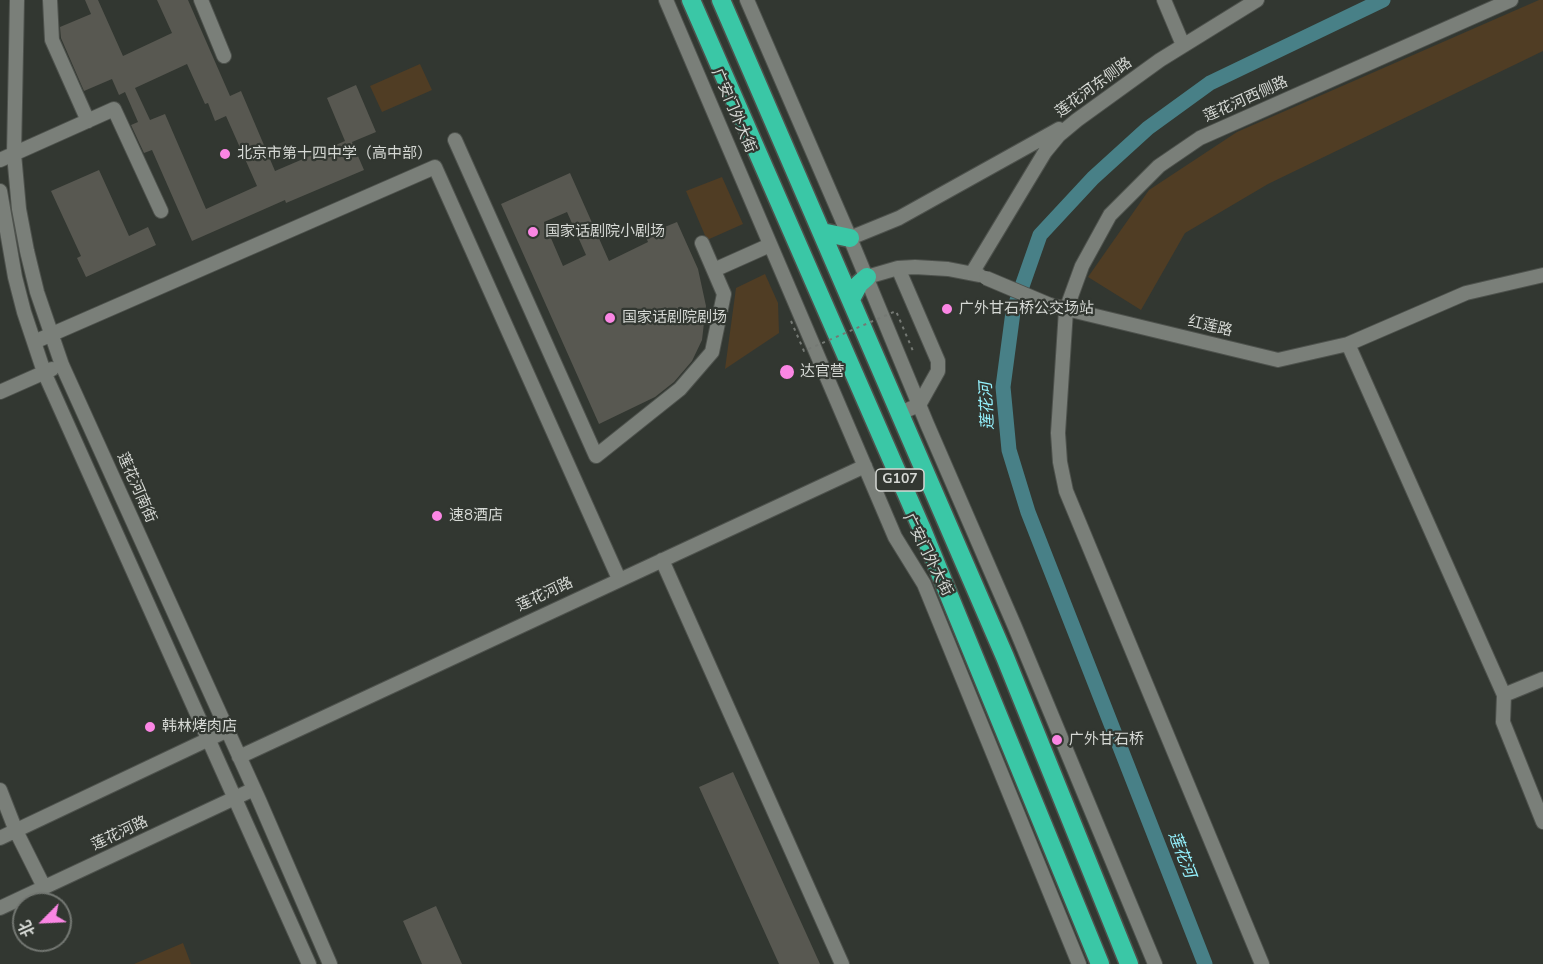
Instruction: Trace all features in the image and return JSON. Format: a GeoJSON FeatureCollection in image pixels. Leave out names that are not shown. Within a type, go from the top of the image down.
{"type":"FeatureCollection","features":[{"type":"Feature","properties":{"kind":"highway","name":"广安门外大街"},"geometry":{"type":"LineString","coordinates":[[691,0],[921,527],[1100,964]]}},
{"type":"Feature","properties":{"kind":"highway","name":"广安门外大街"},"geometry":{"type":"LineString","coordinates":[[721,0],[1009,667],[1130,964]]}},
{"type":"Feature","properties":{"kind":"highway"},"geometry":{"type":"LineString","coordinates":[[822,232],[850,238]]}},
{"type":"Feature","properties":{"kind":"highway"},"geometry":{"type":"LineString","coordinates":[[851,299],[867,277]]}},
{"type":"Feature","properties":{"kind":"street","name":"莲花河南街"},"geometry":{"type":"LineString","coordinates":[[17,0],[14,154],[19,209],[37,292],[62,365],[228,730],[330,964]]}},
{"type":"Feature","properties":{"kind":"street"},"geometry":{"type":"LineString","coordinates":[[50,0],[52,40],[88,121]]}},
{"type":"Feature","properties":{"kind":"street"},"geometry":{"type":"LineString","coordinates":[[201,0],[224,56]]}},
{"type":"Feature","properties":{"kind":"street","name":"广安门外大街"},"geometry":{"type":"LineString","coordinates":[[666,0],[895,537],[924,584],[1079,964]]}},
{"type":"Feature","properties":{"kind":"street"},"geometry":{"type":"LineString","coordinates":[[747,0],[1037,678],[1155,964]]}},
{"type":"Feature","properties":{"kind":"street"},"geometry":{"type":"LineString","coordinates":[[1164,0],[1183,45]]}},
{"type":"Feature","properties":{"kind":"street","name":"莲花河东侧路"},"geometry":{"type":"LineString","coordinates":[[972,273],[1045,152],[1059,135],[1183,45],[1257,0]]}},
{"type":"Feature","properties":{"kind":"street","name":"莲花河西侧路"},"geometry":{"type":"LineString","coordinates":[[1262,964],[1066,491],[1060,462],[1058,433],[1066,310],[1082,266],[1110,215],[1159,166],[1200,138],[1511,0]]}},
{"type":"Feature","properties":{"kind":"street"},"geometry":{"type":"LineString","coordinates":[[754,76],[775,66]]}},
{"type":"Feature","properties":{"kind":"street"},"geometry":{"type":"LineString","coordinates":[[0,160],[114,109],[162,211]]}},
{"type":"Feature","properties":{"kind":"street"},"geometry":{"type":"LineString","coordinates":[[850,238],[899,218],[1077,120]]}},
{"type":"Feature","properties":{"kind":"street"},"geometry":{"type":"LineString","coordinates":[[455,140],[596,456],[680,389],[711,352],[724,294],[702,243]]}},
{"type":"Feature","properties":{"kind":"street"},"geometry":{"type":"LineString","coordinates":[[34,342],[435,167],[619,579]]}},
{"type":"Feature","properties":{"kind":"street"},"geometry":{"type":"LineString","coordinates":[[0,190],[15,277],[44,372],[309,964]]}},
{"type":"Feature","properties":{"kind":"street"},"geometry":{"type":"LineString","coordinates":[[714,270],[770,245]]}},
{"type":"Feature","properties":{"kind":"street"},"geometry":{"type":"LineString","coordinates":[[898,268],[938,361],[935,378],[919,405],[900,413]]}},
{"type":"Feature","properties":{"kind":"street","name":"红莲路"},"geometry":{"type":"LineString","coordinates":[[867,277],[898,268],[937,268],[972,273],[1066,310],[1278,360],[1348,344],[1466,293],[1543,275]]}},
{"type":"Feature","properties":{"kind":"street"},"geometry":{"type":"LineString","coordinates":[[1348,344],[1504,695],[1503,722],[1543,822]]}},
{"type":"Feature","properties":{"kind":"street"},"geometry":{"type":"LineString","coordinates":[[0,392],[62,365]]}},
{"type":"Feature","properties":{"kind":"street","name":"莲花河路"},"geometry":{"type":"LineString","coordinates":[[239,756],[865,466]]}},
{"type":"Feature","properties":{"kind":"street"},"geometry":{"type":"LineString","coordinates":[[662,560],[842,964]]}},
{"type":"Feature","properties":{"kind":"street"},"geometry":{"type":"LineString","coordinates":[[1504,695],[1543,679]]}},
{"type":"Feature","properties":{"kind":"street"},"geometry":{"type":"LineString","coordinates":[[0,838],[228,730]]}},
{"type":"Feature","properties":{"kind":"street","name":"莲花河路"},"geometry":{"type":"LineString","coordinates":[[0,908],[254,789]]}},
{"type":"Feature","properties":{"kind":"street"},"geometry":{"type":"LineString","coordinates":[[0,790],[16,831],[44,887]]}},
{"type":"Feature","properties":{"kind":"path"},"geometry":{"type":"LineString","coordinates":[[791,321],[804,351],[896,311],[913,351]]}},
{"type":"Feature","properties":{"kind":"shaded area"},"geometry":{"type":"Polygon","coordinates":[[[1543,0],[1543,51],[1268,184],[1185,233],[1141,310],[1088,277],[1149,190],[1237,132],[1543,0]]]}},
{"type":"Feature","properties":{"kind":"shaded area"},"geometry":{"type":"Polygon","coordinates":[[[420,64],[432,90],[382,112],[370,86],[420,64]]]}},
{"type":"Feature","properties":{"kind":"shaded area"},"geometry":{"type":"Polygon","coordinates":[[[722,177],[743,224],[707,240],[686,191],[722,177]]]}},
{"type":"Feature","properties":{"kind":"shaded area"},"geometry":{"type":"Polygon","coordinates":[[[765,274],[778,303],[779,333],[725,369],[736,288],[765,274]]]}},
{"type":"Feature","properties":{"kind":"shaded area"},"geometry":{"type":"Polygon","coordinates":[[[183,943],[191,964],[134,964],[183,943]]]}},
{"type":"Feature","properties":{"kind":"building"},"geometry":{"type":"Polygon","coordinates":[[[85,0],[98,0],[123,56],[172,33],[157,0],[188,0],[230,96],[241,91],[275,171],[345,141],[327,98],[356,85],[376,132],[352,142],[364,170],[286,203],[285,200],[192,241],[152,150],[144,153],[131,125],[138,122],[125,92],[119,95],[112,79],[84,91],[61,38],[60,27],[91,14],[85,0]],[[187,64],[135,88],[150,120],[165,114],[206,209],[257,186],[226,116],[215,121],[208,103],[205,104],[187,64]]]}},
{"type":"Feature","properties":{"kind":"building"},"geometry":{"type":"Polygon","coordinates":[[[99,170],[129,236],[148,227],[156,245],[86,277],[77,258],[81,256],[51,191],[99,170]]]}},
{"type":"Feature","properties":{"kind":"building"},"geometry":{"type":"Polygon","coordinates":[[[570,173],[609,261],[648,242],[645,235],[677,222],[698,269],[706,306],[702,340],[692,361],[674,382],[655,397],[599,424],[501,204],[570,173]],[[567,212],[544,222],[563,266],[586,255],[567,212]]]}},
{"type":"Feature","properties":{"kind":"building"},"geometry":{"type":"Polygon","coordinates":[[[733,772],[820,964],[779,964],[699,787],[733,772]]]}},
{"type":"Feature","properties":{"kind":"building"},"geometry":{"type":"Polygon","coordinates":[[[436,906],[462,964],[422,964],[403,921],[436,906]]]}},
{"type":"Feature","properties":{"kind":"waterway","name":"莲花河"},"geometry":{"type":"LineString","coordinates":[[1205,964],[1028,512],[1009,450],[1003,387],[1013,312],[1040,235],[1093,178],[1148,128],[1210,83],[1383,0]]}},
{"type":"Feature","properties":{"kind":"place","name":"北京市第十四中学（高中部）"},"geometry":{"type":"Point","coordinates":[225,154]}},
{"type":"Feature","properties":{"kind":"place","name":"国家话剧院小剧场"},"geometry":{"type":"Point","coordinates":[533,232]}},
{"type":"Feature","properties":{"kind":"place","name":"广外甘石桥公交场站"},"geometry":{"type":"Point","coordinates":[947,309]}},
{"type":"Feature","properties":{"kind":"place","name":"国家话剧院剧场"},"geometry":{"type":"Point","coordinates":[610,318]}},
{"type":"Feature","properties":{"kind":"place","name":"达官营"},"geometry":{"type":"Point","coordinates":[787,372]}},
{"type":"Feature","properties":{"kind":"place","name":"速8酒店"},"geometry":{"type":"Point","coordinates":[437,516]}},
{"type":"Feature","properties":{"kind":"place","name":"韩林烤肉店"},"geometry":{"type":"Point","coordinates":[150,727]}},
{"type":"Feature","properties":{"kind":"place","name":"广外甘石桥"},"geometry":{"type":"Point","coordinates":[1057,740]}}]}
